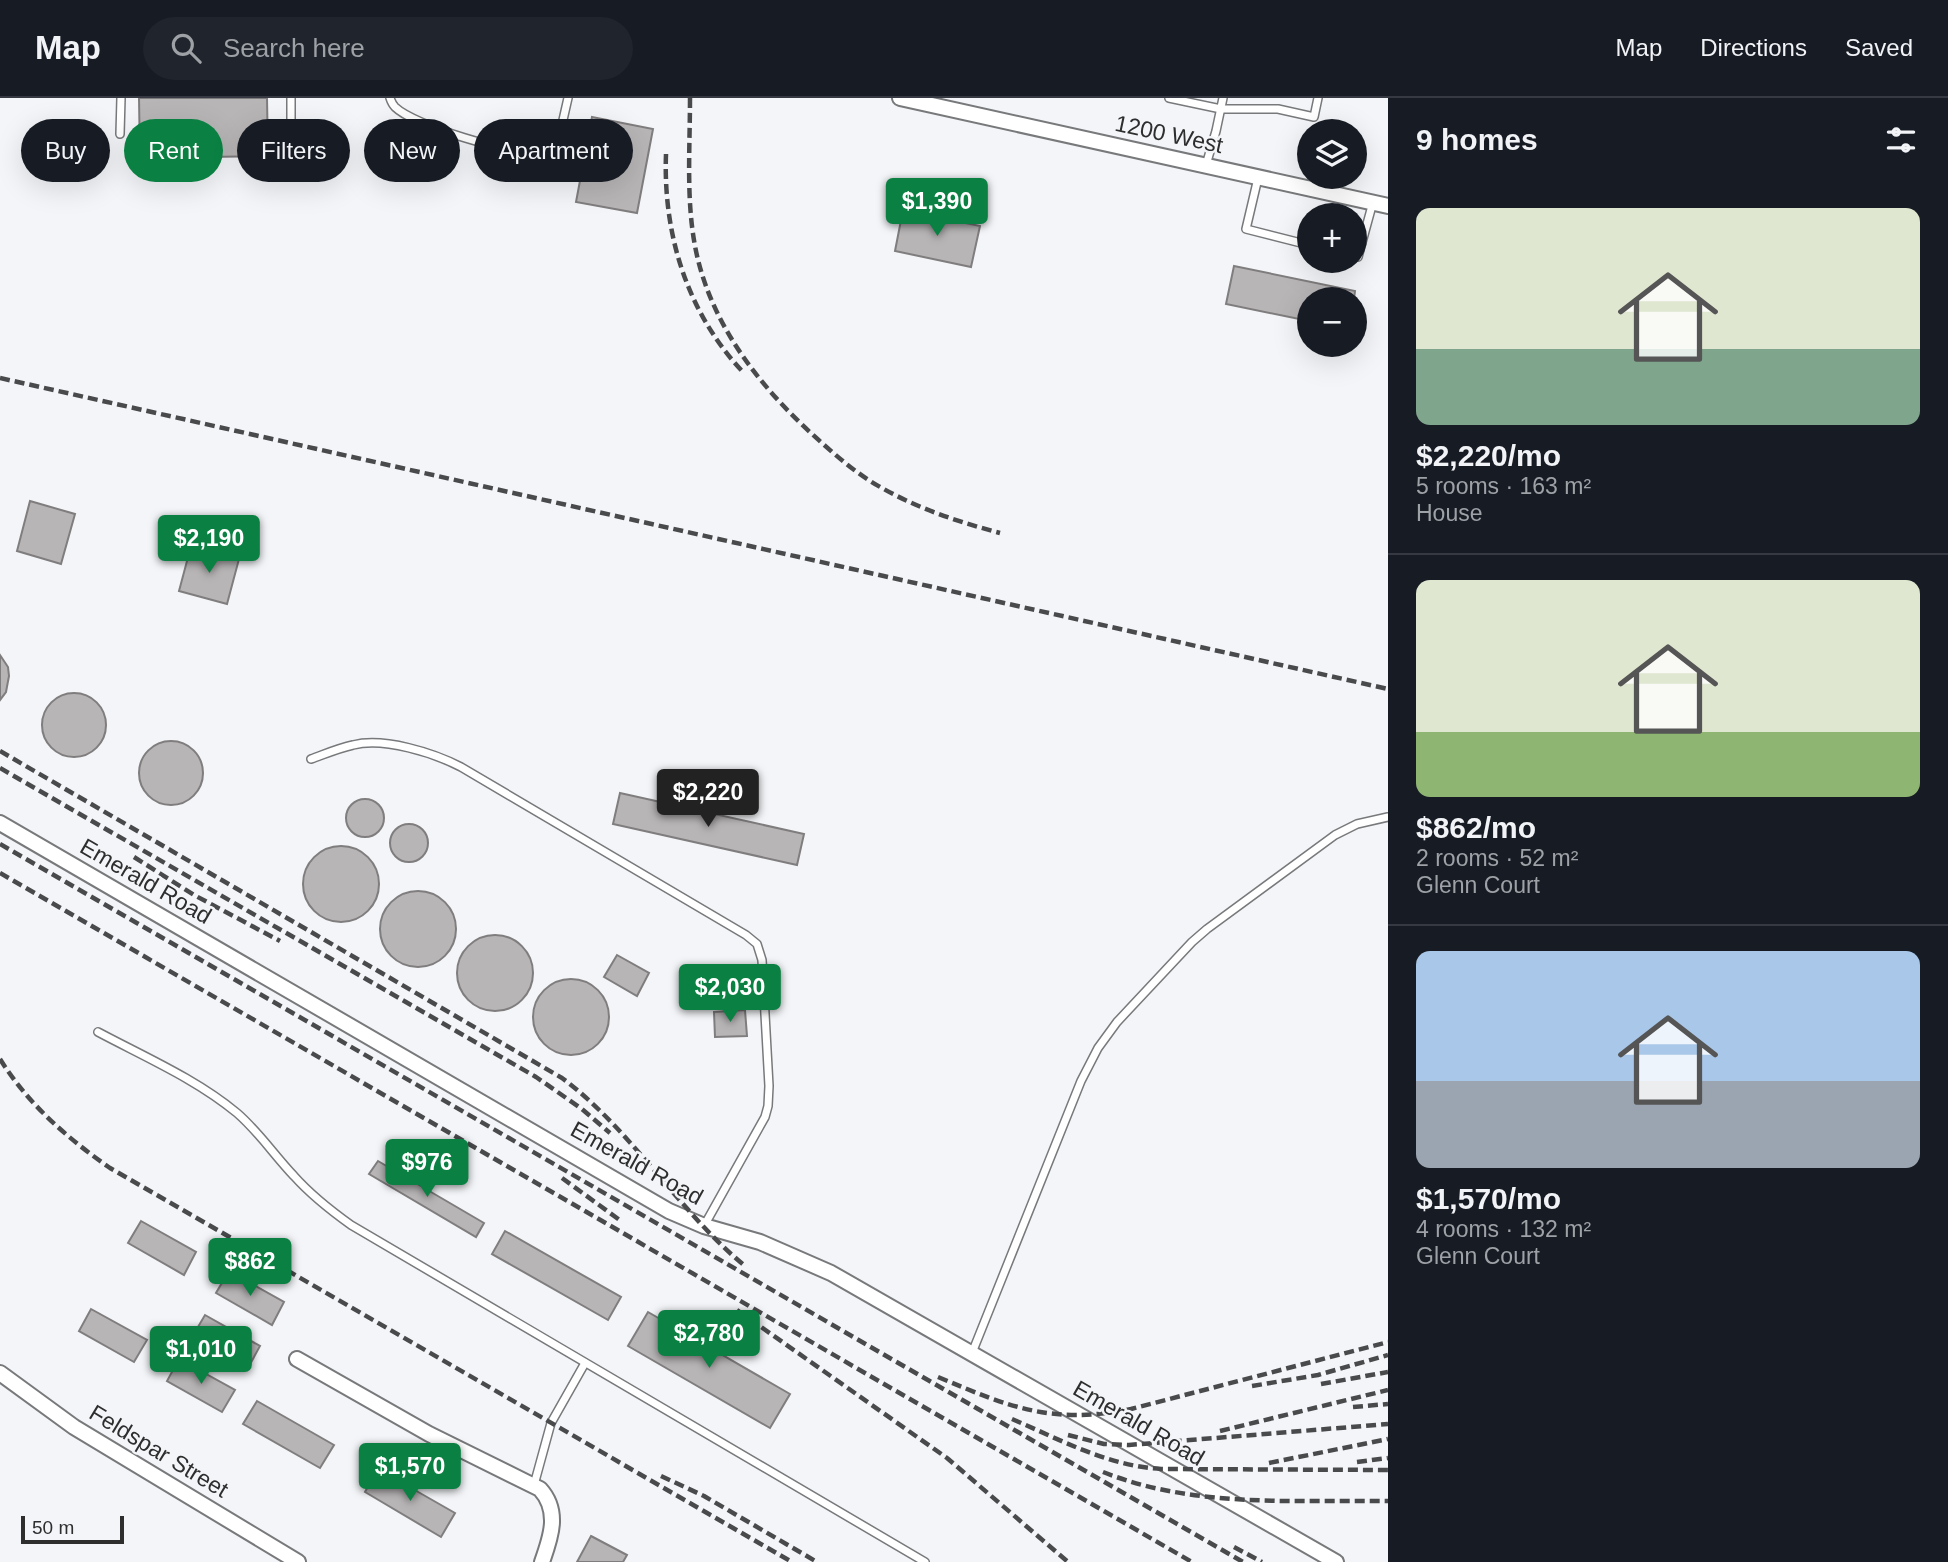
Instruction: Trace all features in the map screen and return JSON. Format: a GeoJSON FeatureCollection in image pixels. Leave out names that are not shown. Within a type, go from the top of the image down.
{"type":"FeatureCollection","features":[{"type":"Feature","properties":{"kind":"street","name":"1200 West"},"geometry":{"type":"LineString","coordinates":[[900,98],[1388,205]]}},
{"type":"Feature","properties":{"kind":"street","name":"Emerald Road"},"geometry":{"type":"LineString","coordinates":[[0,823],[669,1211],[704,1226],[760,1242],[811,1263],[1336,1562]]}},
{"type":"Feature","properties":{"kind":"street"},"geometry":{"type":"LineString","coordinates":[[297,1359],[429,1434],[540,1489],[552,1506],[549,1542],[542,1562]]}},
{"type":"Feature","properties":{"kind":"street","name":"Feldspar Street"},"geometry":{"type":"LineString","coordinates":[[0,1373],[74,1427],[298,1562]]}},
{"type":"Feature","properties":{"kind":"lane"},"geometry":{"type":"LineString","coordinates":[[120,134],[121,98]]}},
{"type":"Feature","properties":{"kind":"lane"},"geometry":{"type":"LineString","coordinates":[[291,98],[291,119]]}},
{"type":"Feature","properties":{"kind":"lane"},"geometry":{"type":"LineString","coordinates":[[390,98],[394,106],[415,120],[489,146],[542,152],[558,142],[568,98]]}},
{"type":"Feature","properties":{"kind":"lane"},"geometry":{"type":"LineString","coordinates":[[1169,98],[1221,109],[1278,109],[1314,117],[1318,98]]}},
{"type":"Feature","properties":{"kind":"lane"},"geometry":{"type":"LineString","coordinates":[[1206,165],[1223,98]]}},
{"type":"Feature","properties":{"kind":"lane"},"geometry":{"type":"LineString","coordinates":[[1258,177],[1246,229],[1297,242]]}},
{"type":"Feature","properties":{"kind":"lane"},"geometry":{"type":"LineString","coordinates":[[1367,224],[1373,202]]}},
{"type":"Feature","properties":{"kind":"lane"},"geometry":{"type":"LineString","coordinates":[[311,759],[353,745],[373,743],[439,757],[461,767],[746,934],[757,944],[762,960],[768,1106],[759,1128],[704,1226]]}},
{"type":"Feature","properties":{"kind":"lane"},"geometry":{"type":"LineString","coordinates":[[972,1353],[1081,1081],[1112,1028],[1192,942],[1223,916],[1335,835],[1357,824],[1388,817]]}},
{"type":"Feature","properties":{"kind":"lane"},"geometry":{"type":"LineString","coordinates":[[98,1032],[201,1087],[220,1100],[255,1130],[304,1188],[351,1225],[925,1562]]}},
{"type":"Feature","properties":{"kind":"lane"},"geometry":{"type":"LineString","coordinates":[[533,1486],[551,1423],[585,1363]]}},
{"type":"Feature","properties":{"kind":"building"},"geometry":{"type":"Polygon","coordinates":[[[139,98],[267,98],[267,119],[237,119],[237,156],[223,157],[223,119],[139,119],[139,98]]]}},
{"type":"Feature","properties":{"kind":"building"},"geometry":{"type":"Polygon","coordinates":[[[633,125],[653,129],[637,213],[576,202],[580,182],[633,182],[633,125]]]}},
{"type":"Feature","properties":{"kind":"building"},"geometry":{"type":"Polygon","coordinates":[[[903,210],[980,226],[971,267],[895,251],[903,210]]]}},
{"type":"Feature","properties":{"kind":"building"},"geometry":{"type":"Polygon","coordinates":[[[1234,266],[1336,287],[1297,287],[1297,319],[1226,304],[1234,266]]]}},
{"type":"Feature","properties":{"kind":"building"},"geometry":{"type":"Polygon","coordinates":[[[30,501],[75,514],[61,564],[17,551],[30,501]]]}},
{"type":"Feature","properties":{"kind":"building"},"geometry":{"type":"Polygon","coordinates":[[[191,546],[239,559],[227,604],[179,591],[191,546]]]}},
{"type":"Feature","properties":{"kind":"building"},"geometry":{"type":"Polygon","coordinates":[[[0,655],[8,667],[9,676],[6,692],[0,700],[0,655]]]}},
{"type":"Feature","properties":{"kind":"building"},"geometry":{"type":"Polygon","coordinates":[[[74,693],[86,695],[97,702],[104,713],[104,737],[97,748],[86,755],[74,757],[62,755],[51,748],[44,737],[42,725],[44,713],[51,702],[62,695],[74,693]]]}},
{"type":"Feature","properties":{"kind":"building"},"geometry":{"type":"Polygon","coordinates":[[[171,741],[183,743],[194,750],[201,761],[201,785],[194,796],[183,803],[171,805],[159,803],[148,796],[141,785],[139,773],[141,761],[148,750],[159,743],[171,741]]]}},
{"type":"Feature","properties":{"kind":"building"},"geometry":{"type":"Polygon","coordinates":[[[620,793],[804,834],[797,865],[613,824],[620,793]]]}},
{"type":"Feature","properties":{"kind":"building"},"geometry":{"type":"Polygon","coordinates":[[[365,799],[378,805],[384,818],[378,831],[365,837],[352,831],[346,818],[352,805],[365,799]]]}},
{"type":"Feature","properties":{"kind":"building"},"geometry":{"type":"Polygon","coordinates":[[[409,824],[422,830],[428,843],[422,856],[409,862],[396,856],[390,843],[396,830],[409,824]]]}},
{"type":"Feature","properties":{"kind":"building"},"geometry":{"type":"Polygon","coordinates":[[[341,846],[355,849],[368,857],[376,870],[379,884],[376,898],[368,911],[355,919],[341,922],[327,919],[314,911],[306,898],[303,884],[306,870],[314,857],[327,849],[341,846]]]}},
{"type":"Feature","properties":{"kind":"building"},"geometry":{"type":"Polygon","coordinates":[[[418,891],[432,894],[445,902],[453,915],[456,929],[453,943],[445,956],[432,964],[418,967],[404,964],[391,956],[383,943],[380,929],[383,915],[391,902],[404,894],[418,891]]]}},
{"type":"Feature","properties":{"kind":"building"},"geometry":{"type":"Polygon","coordinates":[[[495,935],[509,938],[522,946],[530,959],[533,973],[530,987],[522,1000],[509,1008],[495,1011],[481,1008],[468,1000],[460,987],[457,973],[460,959],[468,946],[481,938],[495,935]]]}},
{"type":"Feature","properties":{"kind":"building"},"geometry":{"type":"Polygon","coordinates":[[[617,955],[649,973],[637,996],[604,977],[617,955]]]}},
{"type":"Feature","properties":{"kind":"building"},"geometry":{"type":"Polygon","coordinates":[[[571,979],[585,982],[598,990],[606,1003],[609,1017],[606,1031],[598,1044],[585,1052],[571,1055],[557,1052],[544,1044],[536,1031],[533,1017],[536,1003],[544,990],[557,982],[571,979]]]}},
{"type":"Feature","properties":{"kind":"building"},"geometry":{"type":"Polygon","coordinates":[[[745,1010],[747,1036],[715,1037],[714,1012],[745,1010]]]}},
{"type":"Feature","properties":{"kind":"building"},"geometry":{"type":"Polygon","coordinates":[[[378,1161],[484,1223],[476,1237],[369,1174],[378,1161]]]}},
{"type":"Feature","properties":{"kind":"building"},"geometry":{"type":"Polygon","coordinates":[[[141,1221],[196,1252],[184,1275],[128,1243],[141,1221]]]}},
{"type":"Feature","properties":{"kind":"building"},"geometry":{"type":"Polygon","coordinates":[[[505,1231],[621,1297],[608,1320],[492,1254],[505,1231]]]}},
{"type":"Feature","properties":{"kind":"building"},"geometry":{"type":"Polygon","coordinates":[[[229,1271],[284,1302],[272,1325],[216,1293],[229,1271]]]}},
{"type":"Feature","properties":{"kind":"building"},"geometry":{"type":"Polygon","coordinates":[[[91,1309],[147,1340],[134,1362],[79,1331],[91,1309]]]}},
{"type":"Feature","properties":{"kind":"building"},"geometry":{"type":"Polygon","coordinates":[[[648,1312],[790,1394],[770,1428],[628,1346],[648,1312]]]}},
{"type":"Feature","properties":{"kind":"building"},"geometry":{"type":"Polygon","coordinates":[[[205,1315],[260,1346],[248,1368],[192,1337],[205,1315]]]}},
{"type":"Feature","properties":{"kind":"building"},"geometry":{"type":"Polygon","coordinates":[[[179,1359],[235,1390],[222,1412],[167,1381],[179,1359]]]}},
{"type":"Feature","properties":{"kind":"building"},"geometry":{"type":"Polygon","coordinates":[[[257,1401],[334,1445],[320,1468],[243,1424],[257,1401]]]}},
{"type":"Feature","properties":{"kind":"building"},"geometry":{"type":"Polygon","coordinates":[[[378,1469],[455,1513],[441,1537],[365,1492],[378,1469]]]}},
{"type":"Feature","properties":{"kind":"building"},"geometry":{"type":"Polygon","coordinates":[[[591,1536],[627,1555],[623,1562],[577,1562],[591,1536]]]}},
{"type":"Feature","properties":{"kind":"railway"},"geometry":{"type":"LineString","coordinates":[[690,98],[689,191],[695,246],[713,303],[742,355],[779,402],[800,423],[836,456],[866,478],[925,509],[1000,533]]}},
{"type":"Feature","properties":{"kind":"railway"},"geometry":{"type":"LineString","coordinates":[[666,154],[669,213],[682,270],[706,323],[742,371]]}},
{"type":"Feature","properties":{"kind":"railway"},"geometry":{"type":"LineString","coordinates":[[0,378],[1388,689]]}},
{"type":"Feature","properties":{"kind":"railway"},"geometry":{"type":"LineString","coordinates":[[0,751],[562,1078],[611,1122],[698,1221],[745,1266]]}},
{"type":"Feature","properties":{"kind":"railway"},"geometry":{"type":"LineString","coordinates":[[0,768],[536,1077],[582,1109],[610,1133]]}},
{"type":"Feature","properties":{"kind":"railway"},"geometry":{"type":"LineString","coordinates":[[0,844],[1243,1562]]}},
{"type":"Feature","properties":{"kind":"railway"},"geometry":{"type":"LineString","coordinates":[[134,857],[194,895],[280,941]]}},
{"type":"Feature","properties":{"kind":"railway"},"geometry":{"type":"LineString","coordinates":[[0,873],[1192,1562]]}},
{"type":"Feature","properties":{"kind":"railway"},"geometry":{"type":"LineString","coordinates":[[0,1059],[23,1091],[49,1119],[110,1168],[792,1562]]}},
{"type":"Feature","properties":{"kind":"railway"},"geometry":{"type":"LineString","coordinates":[[562,1178],[621,1221]]}},
{"type":"Feature","properties":{"kind":"railway"},"geometry":{"type":"LineString","coordinates":[[737,1310],[947,1458],[1068,1562]]}},
{"type":"Feature","properties":{"kind":"railway"},"geometry":{"type":"LineString","coordinates":[[938,1377],[987,1397],[1032,1410],[1077,1415],[1103,1413],[1131,1409],[1388,1342]]}},
{"type":"Feature","properties":{"kind":"railway"},"geometry":{"type":"LineString","coordinates":[[1252,1386],[1318,1375],[1388,1355]]}},
{"type":"Feature","properties":{"kind":"railway"},"geometry":{"type":"LineString","coordinates":[[1321,1384],[1388,1372]]}},
{"type":"Feature","properties":{"kind":"railway"},"geometry":{"type":"LineString","coordinates":[[1220,1431],[1388,1390]]}},
{"type":"Feature","properties":{"kind":"railway"},"geometry":{"type":"LineString","coordinates":[[1353,1407],[1388,1404]]}},
{"type":"Feature","properties":{"kind":"railway"},"geometry":{"type":"LineString","coordinates":[[1012,1419],[1085,1451],[1141,1467],[1388,1470]]}},
{"type":"Feature","properties":{"kind":"railway"},"geometry":{"type":"LineString","coordinates":[[1068,1435],[1104,1444],[1129,1445],[1388,1424]]}},
{"type":"Feature","properties":{"kind":"railway"},"geometry":{"type":"LineString","coordinates":[[1269,1463],[1388,1439]]}},
{"type":"Feature","properties":{"kind":"railway"},"geometry":{"type":"LineString","coordinates":[[1357,1462],[1388,1458]]}},
{"type":"Feature","properties":{"kind":"railway"},"geometry":{"type":"LineString","coordinates":[[1103,1472],[1137,1484],[1207,1497],[1279,1501],[1388,1501]]}},
{"type":"Feature","properties":{"kind":"railway"},"geometry":{"type":"LineString","coordinates":[[661,1476],[704,1496],[817,1562]]}},
{"type":"Feature","properties":{"kind":"railway"},"geometry":{"type":"LineString","coordinates":[[1234,1547],[1262,1562]]}}]}
